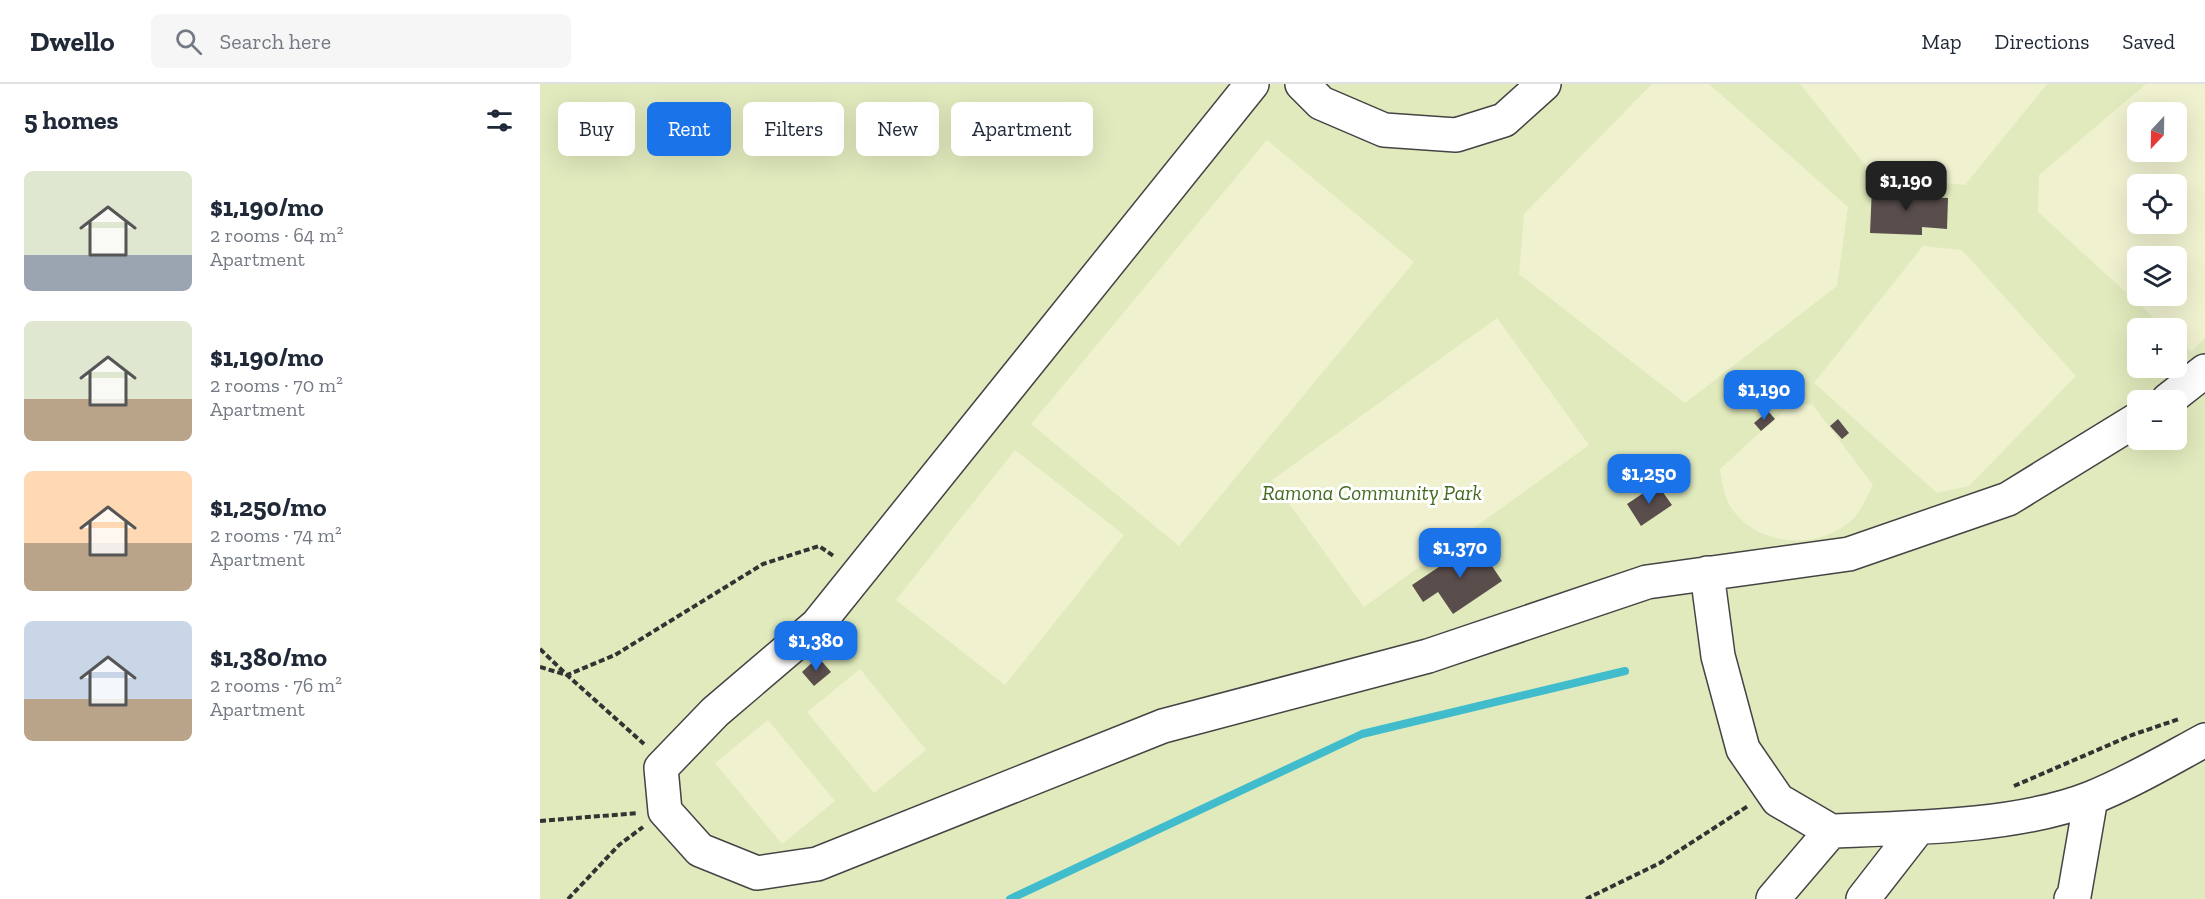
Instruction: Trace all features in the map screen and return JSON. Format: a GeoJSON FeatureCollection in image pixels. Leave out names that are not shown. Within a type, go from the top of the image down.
{"type":"FeatureCollection","features":[{"type":"Feature","properties":{"kind":"lane"},"geometry":{"type":"LineString","coordinates":[[1252,84],[817,625],[715,712],[666,761],[661,768],[665,811],[700,850],[758,873],[817,864],[1163,726],[1428,656],[1647,582],[1849,554],[2007,499],[2127,426]]}},
{"type":"Feature","properties":{"kind":"lane"},"geometry":{"type":"LineString","coordinates":[[1302,84],[1321,103],[1383,130],[1456,135],[1504,120],[1544,84]]}},
{"type":"Feature","properties":{"kind":"lane"},"geometry":{"type":"LineString","coordinates":[[2181,390],[2205,371]]}},
{"type":"Feature","properties":{"kind":"lane"},"geometry":{"type":"LineString","coordinates":[[1707,573],[1718,656],[1743,749],[1778,800],[1831,831],[1919,827],[2033,815],[2091,798],[2205,740]]}},
{"type":"Feature","properties":{"kind":"lane"},"geometry":{"type":"LineString","coordinates":[[2071,899],[2074,896],[2091,798]]}},
{"type":"Feature","properties":{"kind":"lane"},"geometry":{"type":"LineString","coordinates":[[1863,899],[1919,827]]}},
{"type":"Feature","properties":{"kind":"lane"},"geometry":{"type":"LineString","coordinates":[[1773,899],[1831,831]]}},
{"type":"Feature","properties":{"kind":"path"},"geometry":{"type":"LineString","coordinates":[[540,667],[567,675],[615,655],[763,564],[819,546],[858,573]]}},
{"type":"Feature","properties":{"kind":"path"},"geometry":{"type":"LineString","coordinates":[[540,649],[633,736],[666,761]]}},
{"type":"Feature","properties":{"kind":"path"},"geometry":{"type":"LineString","coordinates":[[2004,790],[2132,735],[2181,718]]}},
{"type":"Feature","properties":{"kind":"path"},"geometry":{"type":"LineString","coordinates":[[1586,899],[1660,862],[1771,791]]}},
{"type":"Feature","properties":{"kind":"path"},"geometry":{"type":"LineString","coordinates":[[540,821],[665,811]]}},
{"type":"Feature","properties":{"kind":"path"},"geometry":{"type":"LineString","coordinates":[[568,899],[619,845],[665,811]]}},
{"type":"Feature","properties":{"kind":"green space","name":"Ramona Community Park"},"geometry":{"type":"Polygon","coordinates":[[[540,84],[2205,84],[2205,899],[540,899],[540,84]]]}},
{"type":"Feature","properties":{"kind":"green space"},"geometry":{"type":"Polygon","coordinates":[[[1652,84],[1709,84],[1848,207],[1837,286],[1685,403],[1519,274],[1524,214],[1652,84]]]}},
{"type":"Feature","properties":{"kind":"green space"},"geometry":{"type":"Polygon","coordinates":[[[1800,84],[2047,84],[1965,185],[1874,176],[1800,84]]]}},
{"type":"Feature","properties":{"kind":"green space"},"geometry":{"type":"Polygon","coordinates":[[[2146,84],[2205,84],[2205,338],[2191,352],[2187,348],[2187,318],[2154,318],[2141,306],[2187,306],[2187,246],[2127,246],[2127,293],[2038,212],[2039,175],[2146,84]]]}},
{"type":"Feature","properties":{"kind":"green space"},"geometry":{"type":"Polygon","coordinates":[[[1267,140],[1414,262],[1179,546],[1031,424],[1267,140]]]}},
{"type":"Feature","properties":{"kind":"green space"},"geometry":{"type":"Polygon","coordinates":[[[1923,246],[1962,250],[2076,376],[1969,486],[1937,493],[1814,383],[1923,246]]]}},
{"type":"Feature","properties":{"kind":"green space"},"geometry":{"type":"Polygon","coordinates":[[[1497,318],[1589,445],[1364,607],[1272,480],[1497,318]]]}},
{"type":"Feature","properties":{"kind":"green space"},"geometry":{"type":"Polygon","coordinates":[[[1792,403],[1813,405],[1873,485],[1855,517],[1826,536],[1809,540],[1774,538],[1744,522],[1727,500],[1720,469],[1792,403]]]}},
{"type":"Feature","properties":{"kind":"green space"},"geometry":{"type":"Polygon","coordinates":[[[1015,450],[1124,535],[1005,685],[896,600],[1015,450]]]}},
{"type":"Feature","properties":{"kind":"green space"},"geometry":{"type":"Polygon","coordinates":[[[860,669],[926,750],[874,793],[807,712],[860,669]]]}},
{"type":"Feature","properties":{"kind":"green space"},"geometry":{"type":"Polygon","coordinates":[[[768,720],[835,801],[782,844],[715,763],[768,720]]]}},
{"type":"Feature","properties":{"kind":"building"},"geometry":{"type":"Polygon","coordinates":[[[1872,187],[1919,189],[1921,197],[1948,198],[1947,229],[1922,227],[1922,235],[1870,233],[1872,187]]]}},
{"type":"Feature","properties":{"kind":"building"},"geometry":{"type":"Polygon","coordinates":[[[1768,411],[1775,419],[1761,431],[1754,423],[1768,411]]]}},
{"type":"Feature","properties":{"kind":"building"},"geometry":{"type":"Polygon","coordinates":[[[1838,419],[1849,433],[1842,439],[1830,426],[1838,419]]]}},
{"type":"Feature","properties":{"kind":"building"},"geometry":{"type":"Polygon","coordinates":[[[1657,484],[1672,505],[1641,526],[1627,504],[1657,484]]]}},
{"type":"Feature","properties":{"kind":"building"},"geometry":{"type":"Polygon","coordinates":[[[1476,542],[1502,581],[1453,614],[1438,592],[1423,602],[1412,585],[1476,542]]]}},
{"type":"Feature","properties":{"kind":"building"},"geometry":{"type":"Polygon","coordinates":[[[818,657],[831,672],[814,686],[802,672],[818,657]]]}},
{"type":"Feature","properties":{"kind":"waterway"},"geometry":{"type":"LineString","coordinates":[[1010,899],[1362,734],[1625,671]]}}]}
